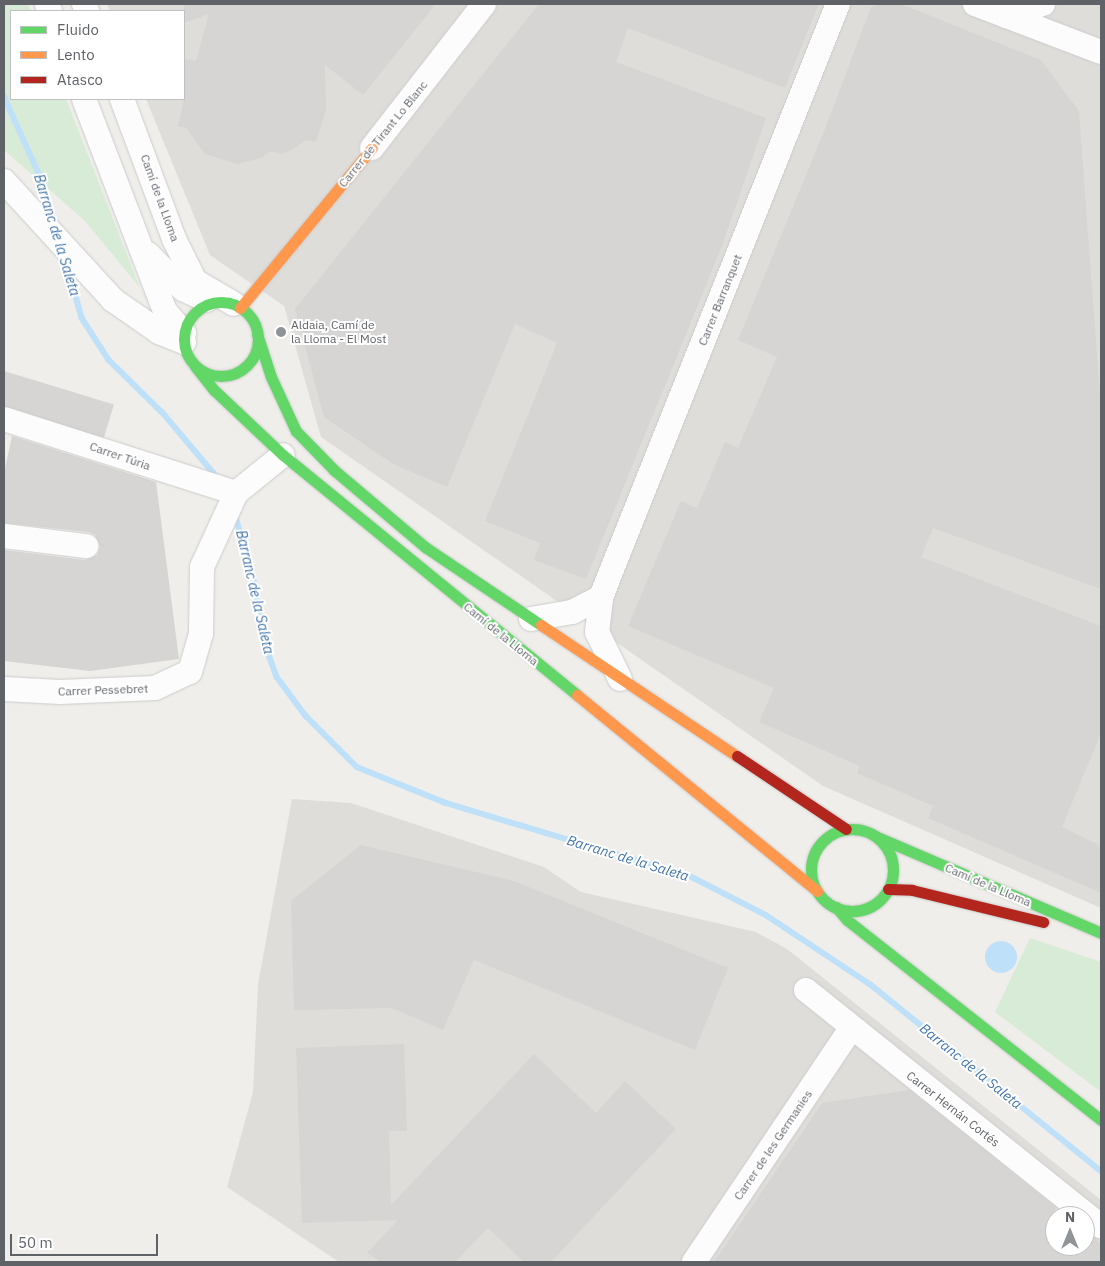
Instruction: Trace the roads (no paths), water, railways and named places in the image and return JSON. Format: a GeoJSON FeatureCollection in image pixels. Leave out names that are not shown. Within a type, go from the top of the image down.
{"type":"FeatureCollection","features":[{"type":"Feature","properties":{"kind":"street","name":"Carrer de Tirant Lo Blanc"},"geometry":{"type":"LineString","coordinates":[[229,305],[279,262],[372,148],[484,4]]}},
{"type":"Feature","properties":{"kind":"street","name":"Carrer Barranquet"},"geometry":{"type":"LineString","coordinates":[[620,680],[597,632],[601,597],[838,4]]}},
{"type":"Feature","properties":{"kind":"street"},"geometry":{"type":"LineString","coordinates":[[975,4],[1101,52]]}},
{"type":"Feature","properties":{"kind":"street"},"geometry":{"type":"LineString","coordinates":[[1006,16],[1043,4]]}},
{"type":"Feature","properties":{"kind":"street"},"geometry":{"type":"LineString","coordinates":[[84,100],[166,311],[184,337],[187,355],[196,366],[216,375],[238,371],[254,356],[257,334],[254,322],[229,305],[183,289],[143,249]]}},
{"type":"Feature","properties":{"kind":"street","name":"Camí de la Lloma"},"geometry":{"type":"LineString","coordinates":[[122,100],[174,239],[195,280],[229,305]]}},
{"type":"Feature","properties":{"kind":"street"},"geometry":{"type":"LineString","coordinates":[[4,181],[113,300],[159,332],[184,337]]}},
{"type":"Feature","properties":{"kind":"street","name":"Carrer de Tirant Lo Blanc"},"geometry":{"type":"LineString","coordinates":[[254,322],[279,262]]}},
{"type":"Feature","properties":{"kind":"street"},"geometry":{"type":"LineString","coordinates":[[184,337],[198,310],[229,305]]}},
{"type":"Feature","properties":{"kind":"street","name":"Camí de la Lloma"},"geometry":{"type":"LineString","coordinates":[[257,334],[271,377],[296,431],[334,470],[425,547],[620,680],[846,829]]}},
{"type":"Feature","properties":{"kind":"street","name":"Camí de la Lloma"},"geometry":{"type":"LineString","coordinates":[[196,366],[214,390],[283,455],[817,891]]}},
{"type":"Feature","properties":{"kind":"street","name":"Carrer Túria"},"geometry":{"type":"LineString","coordinates":[[4,420],[236,493]]}},
{"type":"Feature","properties":{"kind":"street","name":"Carrer Pessebret"},"geometry":{"type":"LineString","coordinates":[[4,689],[60,692],[154,688],[190,672],[201,634],[202,567],[236,493],[283,455]]}},
{"type":"Feature","properties":{"kind":"street"},"geometry":{"type":"LineString","coordinates":[[4,536],[86,546]]}},
{"type":"Feature","properties":{"kind":"street"},"geometry":{"type":"LineString","coordinates":[[531,619],[572,612],[601,597]]}},
{"type":"Feature","properties":{"kind":"street"},"geometry":{"type":"LineString","coordinates":[[836,907],[857,910],[878,908],[888,889],[893,866],[884,844],[875,836],[861,830],[846,829],[822,842],[815,853],[812,866],[817,891],[836,907],[847,920],[968,1012],[1101,1120]]}},
{"type":"Feature","properties":{"kind":"street","name":"Camí de la Lloma"},"geometry":{"type":"LineString","coordinates":[[875,836],[1101,934]]}},
{"type":"Feature","properties":{"kind":"street","name":"Camí de la Lloma"},"geometry":{"type":"LineString","coordinates":[[888,889],[912,890],[1101,934]]}},
{"type":"Feature","properties":{"kind":"street"},"geometry":{"type":"LineString","coordinates":[[906,951],[968,1012]]}},
{"type":"Feature","properties":{"kind":"street","name":"Carrer Hernán Cortés"},"geometry":{"type":"LineString","coordinates":[[806,990],[851,1028],[1101,1226]]}},
{"type":"Feature","properties":{"kind":"street","name":"Carrer de les Germanies"},"geometry":{"type":"LineString","coordinates":[[694,1262],[851,1028]]}},
{"type":"Feature","properties":{"kind":"water"},"geometry":{"type":"Polygon","coordinates":[[[1001,941],[1013,945],[1017,957],[1013,969],[1001,973],[989,969],[985,957],[989,945],[1001,941]]]}},
{"type":"Feature","properties":{"kind":"waterway","name":"Barranc de la Saleta"},"geometry":{"type":"LineString","coordinates":[[4,96],[44,185],[55,224]]}},
{"type":"Feature","properties":{"kind":"waterway","name":"Barranc de la Saleta"},"geometry":{"type":"LineString","coordinates":[[66,261],[82,318],[109,360],[163,413],[217,477]]}},
{"type":"Feature","properties":{"kind":"waterway","name":"Barranc de la Saleta"},"geometry":{"type":"LineString","coordinates":[[236,517],[254,581],[263,638],[277,677],[306,716],[357,767],[446,803],[690,876],[766,915],[870,984],[1101,1171]]}},
{"type":"Feature","properties":{"kind":"place","name":"Aldaia, Camí de la Lloma - El Most"},"geometry":{"type":"Point","coordinates":[281,332]}}]}
